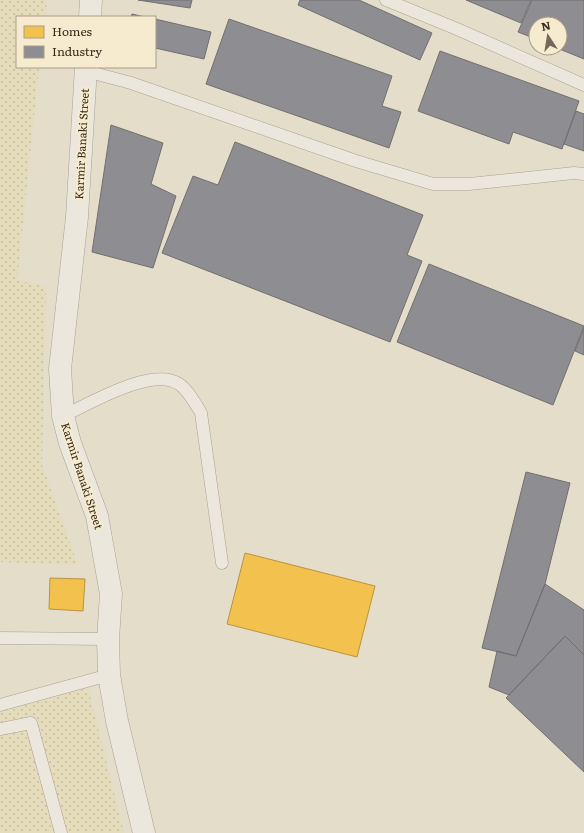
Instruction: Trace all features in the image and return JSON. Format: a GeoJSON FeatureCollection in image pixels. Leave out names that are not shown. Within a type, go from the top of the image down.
{"type":"FeatureCollection","features":[{"type":"Feature","properties":{"kind":"street"},"geometry":{"type":"LineString","coordinates":[[90,16],[91,0]]}},
{"type":"Feature","properties":{"kind":"street","name":"Karmir Banaki Street"},"geometry":{"type":"LineString","coordinates":[[86,69],[78,218],[60,369],[64,416],[70,442],[97,516],[111,594],[108,639],[109,675],[117,720],[144,833]]}},
{"type":"Feature","properties":{"kind":"lane"},"geometry":{"type":"LineString","coordinates":[[386,0],[457,29],[584,85]]}},
{"type":"Feature","properties":{"kind":"lane"},"geometry":{"type":"LineString","coordinates":[[86,69],[131,83],[356,161],[433,184],[469,184],[574,173],[584,174]]}},
{"type":"Feature","properties":{"kind":"lane"},"geometry":{"type":"LineString","coordinates":[[64,416],[130,384],[160,378],[178,383],[193,400],[201,413],[222,563]]}},
{"type":"Feature","properties":{"kind":"lane"},"geometry":{"type":"LineString","coordinates":[[0,638],[108,639]]}},
{"type":"Feature","properties":{"kind":"lane"},"geometry":{"type":"LineString","coordinates":[[0,705],[109,675]]}},
{"type":"Feature","properties":{"kind":"lane"},"geometry":{"type":"LineString","coordinates":[[0,729],[31,723],[61,833]]}},
{"type":"Feature","properties":{"kind":"shaded area"},"geometry":{"type":"Polygon","coordinates":[[[0,0],[47,0],[45,16],[16,16],[16,68],[39,68],[17,280],[46,287],[42,465],[78,565],[0,562],[0,0]]]}},
{"type":"Feature","properties":{"kind":"shaded area"},"geometry":{"type":"Polygon","coordinates":[[[88,688],[124,833],[0,833],[0,712],[88,688]]]}},
{"type":"Feature","properties":{"kind":"building: Homes"},"geometry":{"type":"Polygon","coordinates":[[[245,553],[375,586],[357,657],[227,624],[245,553]]]}},
{"type":"Feature","properties":{"kind":"building: Homes"},"geometry":{"type":"Polygon","coordinates":[[[50,578],[85,579],[83,611],[49,609],[50,578]]]}},
{"type":"Feature","properties":{"kind":"building: Industry"},"geometry":{"type":"Polygon","coordinates":[[[138,0],[192,0],[190,8],[138,0]]]}},
{"type":"Feature","properties":{"kind":"building: Industry"},"geometry":{"type":"Polygon","coordinates":[[[300,0],[359,0],[432,33],[420,60],[298,5],[300,0]]]}},
{"type":"Feature","properties":{"kind":"building: Industry"},"geometry":{"type":"Polygon","coordinates":[[[466,0],[531,0],[521,23],[466,0]]]}},
{"type":"Feature","properties":{"kind":"building: Industry"},"geometry":{"type":"Polygon","coordinates":[[[532,0],[584,0],[584,59],[568,52],[568,16],[528,16],[528,36],[518,32],[532,0]]]}},
{"type":"Feature","properties":{"kind":"building: Industry"},"geometry":{"type":"Polygon","coordinates":[[[156,19],[211,32],[204,59],[156,48],[156,19]]]}},
{"type":"Feature","properties":{"kind":"building: Industry"},"geometry":{"type":"Polygon","coordinates":[[[229,19],[392,76],[382,106],[401,112],[389,148],[206,84],[229,19]]]}},
{"type":"Feature","properties":{"kind":"building: Industry"},"geometry":{"type":"Polygon","coordinates":[[[440,51],[579,101],[562,149],[513,132],[509,144],[418,111],[440,51]]]}},
{"type":"Feature","properties":{"kind":"building: Industry"},"geometry":{"type":"Polygon","coordinates":[[[576,111],[584,114],[584,151],[564,144],[576,111]]]}},
{"type":"Feature","properties":{"kind":"building: Industry"},"geometry":{"type":"Polygon","coordinates":[[[111,125],[163,143],[151,184],[176,196],[153,268],[92,252],[111,125]]]}},
{"type":"Feature","properties":{"kind":"building: Industry"},"geometry":{"type":"Polygon","coordinates":[[[235,142],[423,215],[407,255],[422,261],[390,342],[162,253],[193,176],[218,185],[235,142]]]}},
{"type":"Feature","properties":{"kind":"building: Industry"},"geometry":{"type":"Polygon","coordinates":[[[429,264],[584,326],[553,405],[397,342],[429,264]]]}},
{"type":"Feature","properties":{"kind":"building: Industry"},"geometry":{"type":"Polygon","coordinates":[[[584,328],[584,355],[575,351],[584,328]]]}},
{"type":"Feature","properties":{"kind":"building: Industry"},"geometry":{"type":"Polygon","coordinates":[[[526,472],[570,483],[545,584],[516,656],[482,648],[526,472]]]}},
{"type":"Feature","properties":{"kind":"building: Industry"},"geometry":{"type":"Polygon","coordinates":[[[545,584],[584,610],[584,655],[565,636],[509,695],[489,687],[497,651],[516,656],[545,584]]]}},
{"type":"Feature","properties":{"kind":"building: Industry"},"geometry":{"type":"Polygon","coordinates":[[[565,636],[584,655],[584,772],[506,698],[565,636]]]}}]}
